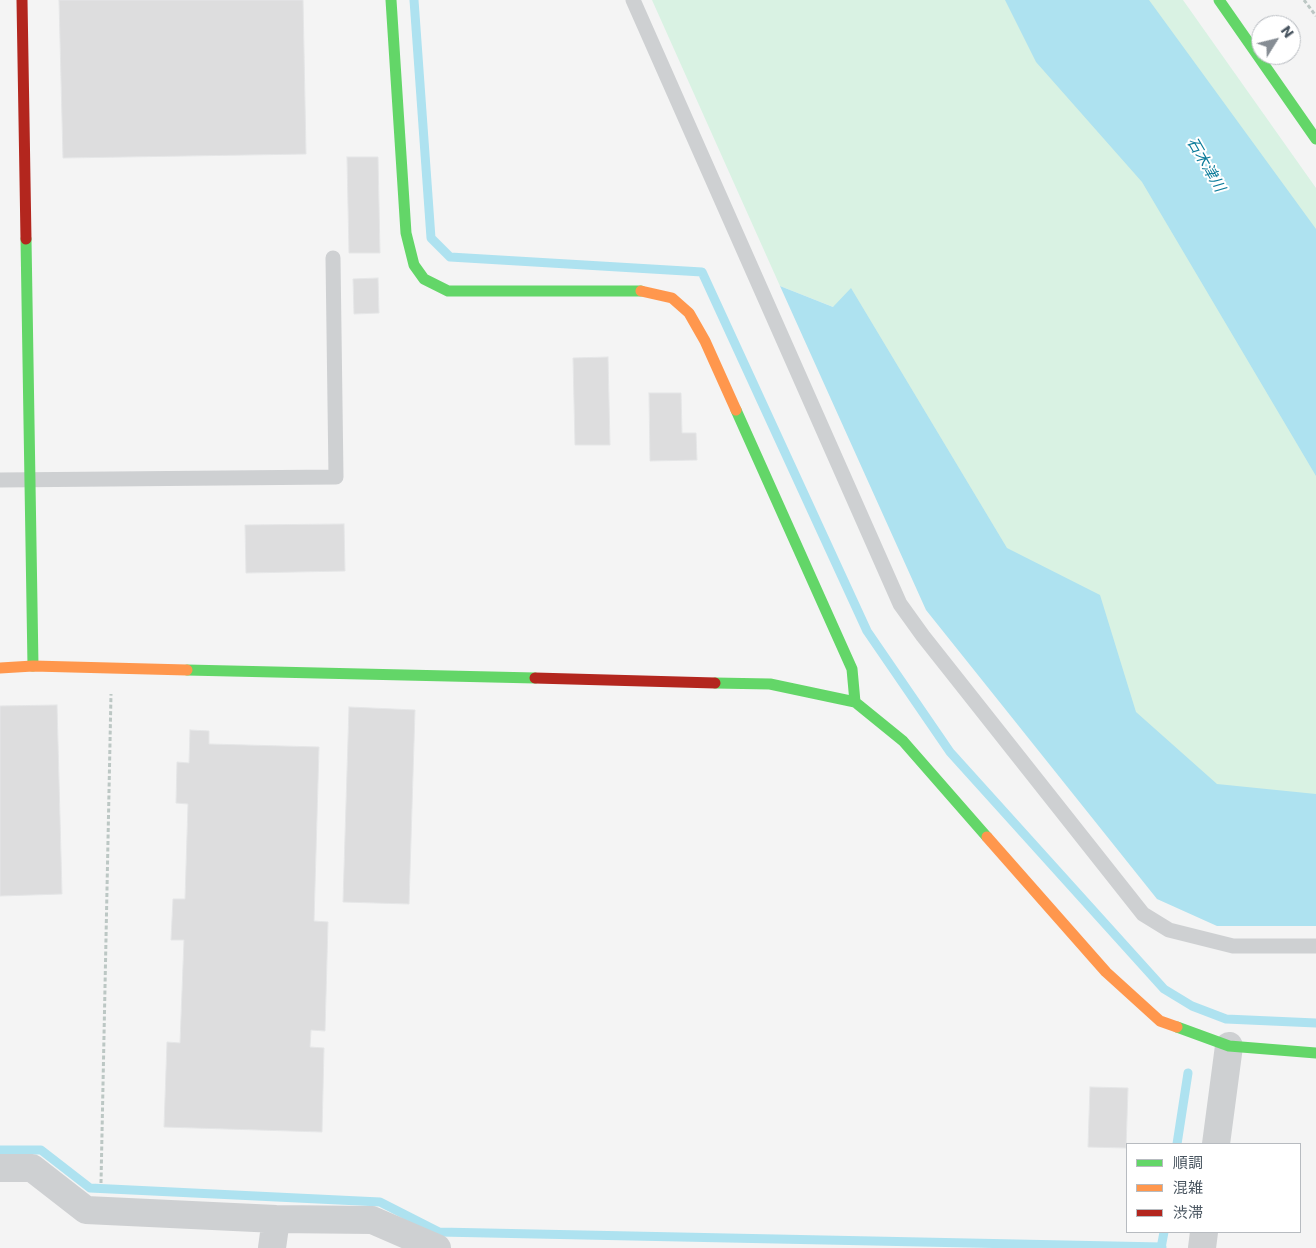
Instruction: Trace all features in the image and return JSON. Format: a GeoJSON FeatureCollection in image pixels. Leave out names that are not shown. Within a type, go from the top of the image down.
{"type":"FeatureCollection","features":[{"type":"Feature","properties":{"kind":"street"},"geometry":{"type":"LineString","coordinates":[[22,0],[33,666]]}},
{"type":"Feature","properties":{"kind":"street"},"geometry":{"type":"LineString","coordinates":[[391,0],[406,233],[414,265],[424,279],[448,291],[645,291],[672,298],[689,313],[705,341],[852,669],[855,702]]}},
{"type":"Feature","properties":{"kind":"street"},"geometry":{"type":"LineString","coordinates":[[1219,0],[1316,139]]}},
{"type":"Feature","properties":{"kind":"street"},"geometry":{"type":"LineString","coordinates":[[0,668],[33,666],[770,684],[855,702],[903,741],[1106,972],[1160,1021],[1229,1046],[1316,1053]]}},
{"type":"Feature","properties":{"kind":"street"},"geometry":{"type":"LineString","coordinates":[[1216,1143],[1229,1046]]}},
{"type":"Feature","properties":{"kind":"street"},"geometry":{"type":"LineString","coordinates":[[0,1168],[32,1168],[86,1210],[276,1219],[372,1220],[438,1248]]}},
{"type":"Feature","properties":{"kind":"street"},"geometry":{"type":"LineString","coordinates":[[272,1248],[276,1219]]}},
{"type":"Feature","properties":{"kind":"street"},"geometry":{"type":"LineString","coordinates":[[1202,1248],[1204,1233]]}},
{"type":"Feature","properties":{"kind":"lane"},"geometry":{"type":"LineString","coordinates":[[633,0],[900,604],[923,636],[1143,914],[1168,930],[1233,946],[1316,946]]}},
{"type":"Feature","properties":{"kind":"lane"},"geometry":{"type":"LineString","coordinates":[[0,480],[336,477],[333,258]]}},
{"type":"Feature","properties":{"kind":"path"},"geometry":{"type":"LineString","coordinates":[[1304,0],[1316,16]]}},
{"type":"Feature","properties":{"kind":"path"},"geometry":{"type":"LineString","coordinates":[[101,1181],[111,668]]}},
{"type":"Feature","properties":{"kind":"green space"},"geometry":{"type":"Polygon","coordinates":[[[652,0],[1038,0],[1316,379],[1316,892],[1239,894],[833,307],[780,286],[652,0]]]}},
{"type":"Feature","properties":{"kind":"green space"},"geometry":{"type":"Polygon","coordinates":[[[1084,0],[1183,0],[1316,188],[1316,311],[1084,0]]]}},
{"type":"Feature","properties":{"kind":"water","name":"石木津川"},"geometry":{"type":"Polygon","coordinates":[[[1005,0],[1149,0],[1316,229],[1316,476],[1142,182],[1036,62],[1005,0]]]}},
{"type":"Feature","properties":{"kind":"water"},"geometry":{"type":"Polygon","coordinates":[[[780,286],[833,307],[851,288],[1007,548],[1100,595],[1136,712],[1217,784],[1316,794],[1316,926],[1217,926],[1157,899],[926,610],[780,286]]]}},
{"type":"Feature","properties":{"kind":"building"},"geometry":{"type":"Polygon","coordinates":[[[59,0],[303,0],[306,154],[63,158],[59,0]]]}},
{"type":"Feature","properties":{"kind":"building"},"geometry":{"type":"Polygon","coordinates":[[[347,157],[378,157],[380,253],[349,253],[347,157]]]}},
{"type":"Feature","properties":{"kind":"building"},"geometry":{"type":"Polygon","coordinates":[[[378,278],[379,313],[354,314],[353,279],[378,278]]]}},
{"type":"Feature","properties":{"kind":"building"},"geometry":{"type":"Polygon","coordinates":[[[608,357],[610,445],[575,445],[573,358],[608,357]]]}},
{"type":"Feature","properties":{"kind":"building"},"geometry":{"type":"Polygon","coordinates":[[[649,393],[681,393],[682,433],[696,433],[697,460],[650,461],[649,393]]]}},
{"type":"Feature","properties":{"kind":"building"},"geometry":{"type":"Polygon","coordinates":[[[344,524],[345,571],[246,573],[245,525],[344,524]]]}},
{"type":"Feature","properties":{"kind":"building"},"geometry":{"type":"Polygon","coordinates":[[[57,705],[62,894],[0,896],[0,706],[57,705]]]}},
{"type":"Feature","properties":{"kind":"building"},"geometry":{"type":"Polygon","coordinates":[[[349,707],[415,710],[409,904],[343,902],[349,707]]]}},
{"type":"Feature","properties":{"kind":"building"},"geometry":{"type":"Polygon","coordinates":[[[190,730],[209,731],[209,744],[319,747],[314,921],[328,922],[325,1031],[311,1030],[310,1047],[324,1048],[322,1132],[164,1127],[167,1042],[180,1043],[184,940],[171,940],[173,899],[185,899],[188,804],[176,803],[177,762],[189,763],[190,730]]]}},
{"type":"Feature","properties":{"kind":"building"},"geometry":{"type":"Polygon","coordinates":[[[1090,1087],[1128,1088],[1126,1148],[1088,1147],[1090,1087]]]}},
{"type":"Feature","properties":{"kind":"waterway"},"geometry":{"type":"LineString","coordinates":[[414,0],[431,238],[450,257],[702,272],[867,631],[950,752],[1164,989],[1192,1006],[1226,1019],[1316,1023]]}},
{"type":"Feature","properties":{"kind":"waterway"},"geometry":{"type":"LineString","coordinates":[[1177,1143],[1188,1073]]}},
{"type":"Feature","properties":{"kind":"waterway"},"geometry":{"type":"LineString","coordinates":[[0,1150],[41,1150],[90,1188],[380,1202],[439,1232],[1162,1247]]}},
{"type":"Feature","properties":{"kind":"waterway"},"geometry":{"type":"LineString","coordinates":[[1161,1248],[1164,1233]]}},
{"type":"Feature","properties":{"kind":"traffic: fast"},"geometry":{"type":"LineString","coordinates":[[391,0],[406,233],[414,265],[424,279],[448,291],[641,291]]}},
{"type":"Feature","properties":{"kind":"traffic: fast"},"geometry":{"type":"LineString","coordinates":[[1219,0],[1316,139]]}},
{"type":"Feature","properties":{"kind":"traffic: fast"},"geometry":{"type":"LineString","coordinates":[[26,239],[33,666]]}},
{"type":"Feature","properties":{"kind":"traffic: fast"},"geometry":{"type":"LineString","coordinates":[[736,410],[852,669],[855,702]]}},
{"type":"Feature","properties":{"kind":"traffic: fast"},"geometry":{"type":"LineString","coordinates":[[187,670],[535,678]]}},
{"type":"Feature","properties":{"kind":"traffic: fast"},"geometry":{"type":"LineString","coordinates":[[715,683],[770,684],[855,702],[903,741],[987,837]]}},
{"type":"Feature","properties":{"kind":"traffic: fast"},"geometry":{"type":"LineString","coordinates":[[1177,1027],[1229,1046],[1316,1053]]}},
{"type":"Feature","properties":{"kind":"traffic: slow"},"geometry":{"type":"LineString","coordinates":[[641,291],[672,298],[689,313],[705,341],[736,410]]}},
{"type":"Feature","properties":{"kind":"traffic: slow"},"geometry":{"type":"LineString","coordinates":[[0,668],[33,666],[187,670]]}},
{"type":"Feature","properties":{"kind":"traffic: slow"},"geometry":{"type":"LineString","coordinates":[[987,837],[1106,972],[1160,1021],[1177,1027]]}},
{"type":"Feature","properties":{"kind":"traffic: jam"},"geometry":{"type":"LineString","coordinates":[[22,0],[26,239]]}},
{"type":"Feature","properties":{"kind":"traffic: jam"},"geometry":{"type":"LineString","coordinates":[[535,678],[715,683]]}}]}
